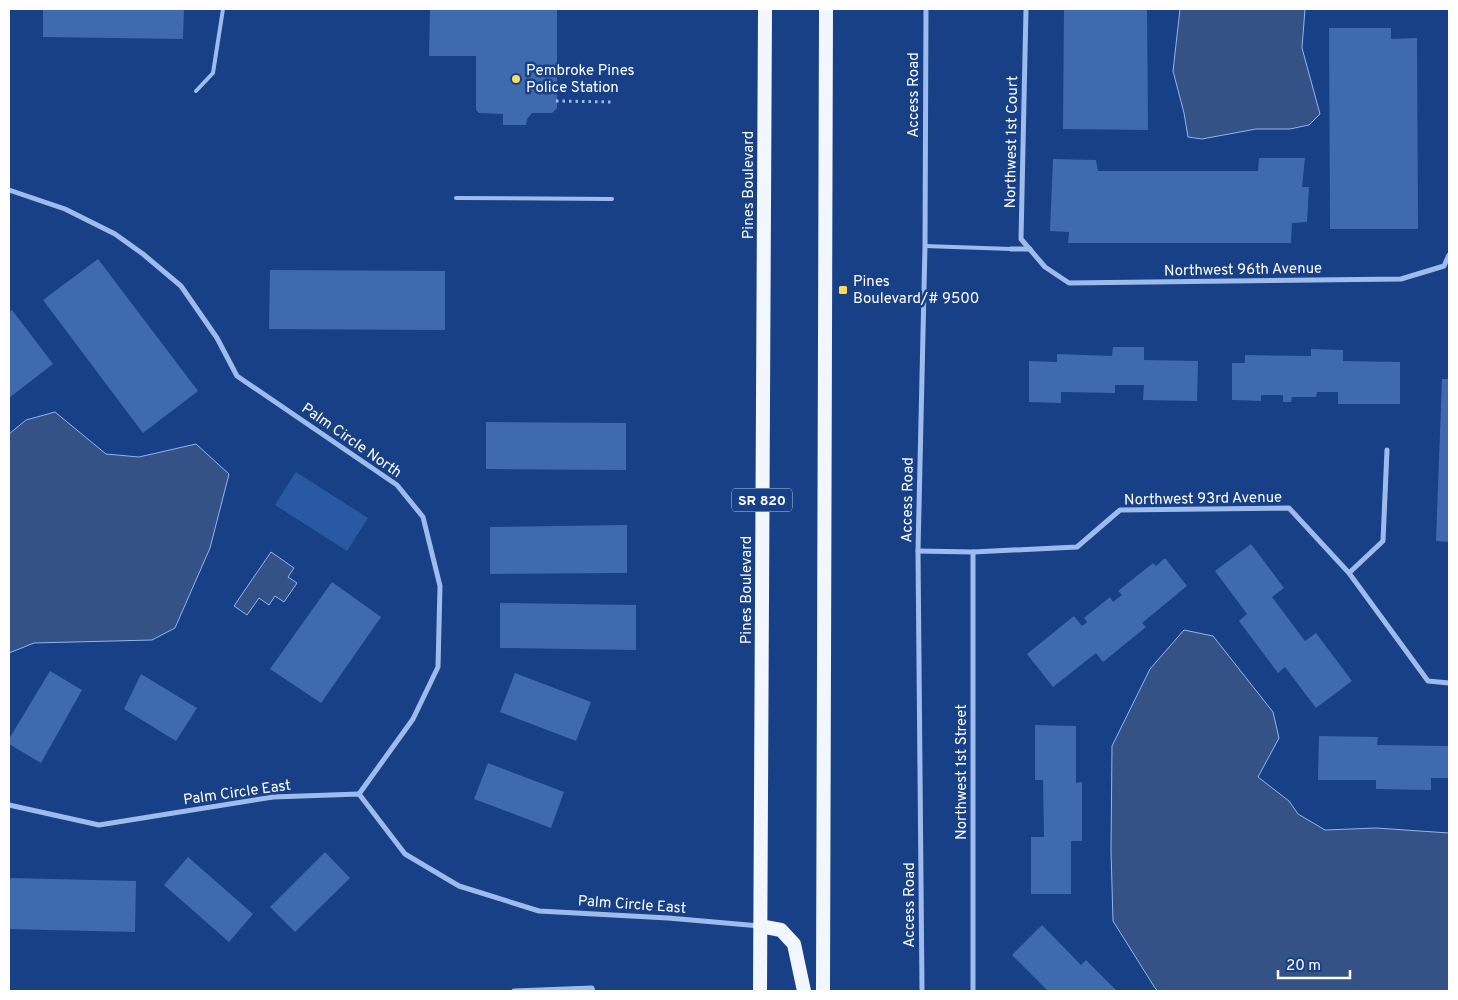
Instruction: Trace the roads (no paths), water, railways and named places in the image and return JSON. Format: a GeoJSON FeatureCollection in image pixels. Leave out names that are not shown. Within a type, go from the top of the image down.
{"type":"FeatureCollection","features":[{"type":"Feature","properties":{"kind":"highway","name":"Pines Boulevard"},"geometry":{"type":"LineString","coordinates":[[760,991],[765,9]]}},
{"type":"Feature","properties":{"kind":"highway"},"geometry":{"type":"LineString","coordinates":[[823,991],[826,9]]}},
{"type":"Feature","properties":{"kind":"highway"},"geometry":{"type":"LineString","coordinates":[[760,926],[781,930],[794,944],[804,991]]}},
{"type":"Feature","properties":{"kind":"street","name":"Access Road"},"geometry":{"type":"LineString","coordinates":[[922,991],[918,551],[925,246],[926,9]]}},
{"type":"Feature","properties":{"kind":"street","name":"Northwest 1st Court"},"geometry":{"type":"LineString","coordinates":[[1026,9],[1021,239],[1045,267]]}},
{"type":"Feature","properties":{"kind":"street","name":"Palm Circle North"},"geometry":{"type":"LineString","coordinates":[[9,190],[65,209],[115,234],[144,254],[181,286],[217,338],[237,376],[397,484],[424,517],[440,586],[438,667],[413,719],[359,794]]}},
{"type":"Feature","properties":{"kind":"street"},"geometry":{"type":"LineString","coordinates":[[1011,249],[1030,249]]}},
{"type":"Feature","properties":{"kind":"street","name":"Northwest 96th Avenue"},"geometry":{"type":"LineString","coordinates":[[1045,267],[1069,283],[1401,279],[1444,266],[1449,255]]}},
{"type":"Feature","properties":{"kind":"street"},"geometry":{"type":"LineString","coordinates":[[1349,573],[1383,541],[1387,450]]}},
{"type":"Feature","properties":{"kind":"street","name":"Northwest 93rd Avenue"},"geometry":{"type":"LineString","coordinates":[[918,551],[973,552],[1077,547],[1120,510],[1289,508],[1349,573],[1428,681],[1449,684]]}},
{"type":"Feature","properties":{"kind":"street","name":"Northwest 1st Street"},"geometry":{"type":"LineString","coordinates":[[973,552],[973,991]]}},
{"type":"Feature","properties":{"kind":"street","name":"Palm Circle East"},"geometry":{"type":"LineString","coordinates":[[9,805],[99,826],[273,797],[359,794],[404,854],[459,886],[539,911],[668,918],[760,926]]}},
{"type":"Feature","properties":{"kind":"street"},"geometry":{"type":"LineString","coordinates":[[514,991],[592,988],[593,991]]}},
{"type":"Feature","properties":{"kind":"lane"},"geometry":{"type":"LineString","coordinates":[[196,92],[213,73],[222,9]]}},
{"type":"Feature","properties":{"kind":"lane"},"geometry":{"type":"LineString","coordinates":[[456,198],[612,199]]}},
{"type":"Feature","properties":{"kind":"lane"},"geometry":{"type":"LineString","coordinates":[[925,246],[1011,249]]}},
{"type":"Feature","properties":{"kind":"place","name":"Pembroke Pines Police Station"},"geometry":{"type":"Point","coordinates":[516,79]}},
{"type":"Feature","properties":{"kind":"place","name":"Pines Boulevard/# 9500"},"geometry":{"type":"Point","coordinates":[843,290]}}]}
